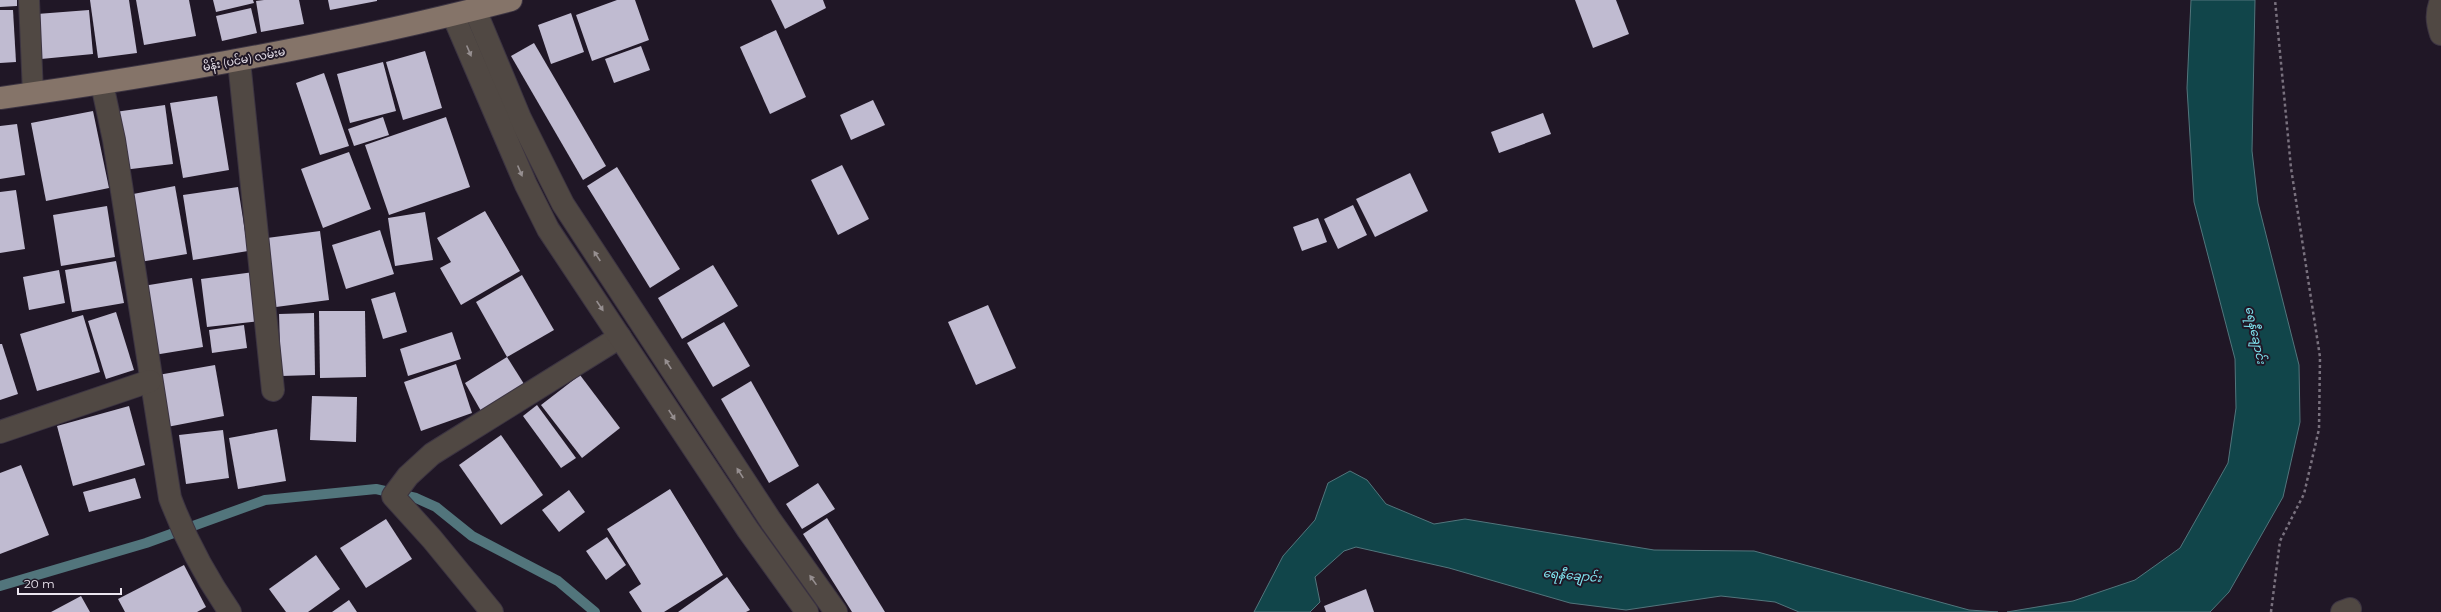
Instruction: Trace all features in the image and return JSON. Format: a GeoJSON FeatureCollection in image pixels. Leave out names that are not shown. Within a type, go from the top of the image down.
{"type":"FeatureCollection","features":[{"type":"Feature","properties":{"kind":"main road","name":"မိန်း (ပင်မ) လမ်းမ"},"geometry":{"type":"LineString","coordinates":[[0,98],[102,84],[239,61],[464,6],[511,0]]}},
{"type":"Feature","properties":{"kind":"street"},"geometry":{"type":"LineString","coordinates":[[2441,1],[2438,9],[2437,22],[2441,34]]}},
{"type":"Feature","properties":{"kind":"street"},"geometry":{"type":"LineString","coordinates":[[464,6],[526,185],[548,229],[748,530],[807,612]]}},
{"type":"Feature","properties":{"kind":"street"},"geometry":{"type":"LineString","coordinates":[[464,6],[563,204],[771,520],[836,612]]}},
{"type":"Feature","properties":{"kind":"street"},"geometry":{"type":"LineString","coordinates":[[239,61],[273,390]]}},
{"type":"Feature","properties":{"kind":"street"},"geometry":{"type":"LineString","coordinates":[[102,84],[114,140],[150,381],[170,498],[190,547],[213,588],[230,612]]}},
{"type":"Feature","properties":{"kind":"street"},"geometry":{"type":"LineString","coordinates":[[492,612],[432,539],[393,496],[408,476],[432,454],[620,337]]}},
{"type":"Feature","properties":{"kind":"street"},"geometry":{"type":"LineString","coordinates":[[0,432],[150,381]]}},
{"type":"Feature","properties":{"kind":"lane"},"geometry":{"type":"LineString","coordinates":[[29,0],[33,93]]}},
{"type":"Feature","properties":{"kind":"path"},"geometry":{"type":"LineString","coordinates":[[2271,612],[2280,541],[2304,494],[2319,429],[2320,415],[2320,357],[2291,168],[2275,0]]}},
{"type":"Feature","properties":{"kind":"water","name":"ရေနီချောင်း"},"geometry":{"type":"Polygon","coordinates":[[[2191,0],[2255,0],[2252,151],[2258,203],[2299,365],[2300,422],[2283,497],[2229,592],[2210,612],[2007,612],[2073,601],[2135,580],[2180,548],[2228,463],[2236,408],[2235,359],[2194,202],[2187,88],[2191,0]]]}},
{"type":"Feature","properties":{"kind":"water","name":"ရေနီချောင်း"},"geometry":{"type":"Polygon","coordinates":[[[1350,471],[1367,480],[1386,504],[1434,524],[1465,519],[1654,550],[1754,551],[1969,610],[1998,612],[1799,612],[1775,602],[1721,596],[1626,610],[1570,603],[1449,568],[1356,547],[1344,551],[1315,577],[1320,602],[1310,612],[1254,612],[1283,556],[1315,520],[1328,483],[1350,471]]]}},
{"type":"Feature","properties":{"kind":"building"},"geometry":{"type":"Polygon","coordinates":[[[0,0],[17,0],[17,6],[0,7],[0,0]]]}},
{"type":"Feature","properties":{"kind":"building"},"geometry":{"type":"Polygon","coordinates":[[[90,0],[129,0],[137,53],[98,58],[90,0]]]}},
{"type":"Feature","properties":{"kind":"building"},"geometry":{"type":"Polygon","coordinates":[[[136,0],[189,0],[196,36],[144,45],[136,0]]]}},
{"type":"Feature","properties":{"kind":"building"},"geometry":{"type":"Polygon","coordinates":[[[213,0],[253,0],[254,3],[216,12],[213,0]]]}},
{"type":"Feature","properties":{"kind":"building"},"geometry":{"type":"Polygon","coordinates":[[[299,0],[304,24],[261,32],[256,1],[299,0]]]}},
{"type":"Feature","properties":{"kind":"building"},"geometry":{"type":"Polygon","coordinates":[[[328,0],[377,0],[377,1],[330,10],[328,0]]]}},
{"type":"Feature","properties":{"kind":"building"},"geometry":{"type":"Polygon","coordinates":[[[617,0],[635,0],[649,40],[592,61],[576,15],[617,0]]]}},
{"type":"Feature","properties":{"kind":"building"},"geometry":{"type":"Polygon","coordinates":[[[771,0],[823,0],[826,8],[785,29],[771,0]]]}},
{"type":"Feature","properties":{"kind":"building"},"geometry":{"type":"Polygon","coordinates":[[[1575,0],[1616,0],[1629,34],[1593,48],[1575,0]]]}},
{"type":"Feature","properties":{"kind":"building"},"geometry":{"type":"Polygon","coordinates":[[[251,8],[257,33],[222,41],[216,16],[251,8]]]}},
{"type":"Feature","properties":{"kind":"building"},"geometry":{"type":"Polygon","coordinates":[[[0,10],[13,10],[16,62],[0,63],[0,10]]]}},
{"type":"Feature","properties":{"kind":"building"},"geometry":{"type":"Polygon","coordinates":[[[89,10],[93,54],[41,59],[37,14],[89,10]]]}},
{"type":"Feature","properties":{"kind":"building"},"geometry":{"type":"Polygon","coordinates":[[[571,13],[584,52],[551,64],[538,25],[571,13]]]}},
{"type":"Feature","properties":{"kind":"building"},"geometry":{"type":"Polygon","coordinates":[[[776,30],[806,97],[770,114],[740,47],[776,30]]]}},
{"type":"Feature","properties":{"kind":"building"},"geometry":{"type":"Polygon","coordinates":[[[534,43],[606,166],[583,180],[511,56],[534,43]]]}},
{"type":"Feature","properties":{"kind":"building"},"geometry":{"type":"Polygon","coordinates":[[[641,46],[650,70],[614,83],[605,59],[641,46]]]}},
{"type":"Feature","properties":{"kind":"building"},"geometry":{"type":"Polygon","coordinates":[[[425,51],[442,108],[403,120],[386,62],[425,51]]]}},
{"type":"Feature","properties":{"kind":"building"},"geometry":{"type":"Polygon","coordinates":[[[383,62],[396,111],[350,123],[337,74],[383,62]]]}},
{"type":"Feature","properties":{"kind":"building"},"geometry":{"type":"Polygon","coordinates":[[[324,73],[349,146],[320,155],[296,83],[324,73]]]}},
{"type":"Feature","properties":{"kind":"building"},"geometry":{"type":"Polygon","coordinates":[[[217,96],[229,170],[183,178],[170,103],[217,96]]]}},
{"type":"Feature","properties":{"kind":"building"},"geometry":{"type":"Polygon","coordinates":[[[873,100],[885,125],[851,140],[840,115],[873,100]]]}},
{"type":"Feature","properties":{"kind":"building"},"geometry":{"type":"Polygon","coordinates":[[[165,105],[173,164],[123,170],[115,112],[165,105]]]}},
{"type":"Feature","properties":{"kind":"building"},"geometry":{"type":"Polygon","coordinates":[[[93,111],[109,188],[46,201],[31,123],[93,111]]]}},
{"type":"Feature","properties":{"kind":"building"},"geometry":{"type":"Polygon","coordinates":[[[1543,113],[1551,134],[1499,153],[1491,132],[1543,113]]]}},
{"type":"Feature","properties":{"kind":"building"},"geometry":{"type":"Polygon","coordinates":[[[383,117],[389,135],[354,146],[348,129],[383,117]]]}},
{"type":"Feature","properties":{"kind":"building"},"geometry":{"type":"Polygon","coordinates":[[[446,117],[470,187],[389,215],[365,145],[446,117]]]}},
{"type":"Feature","properties":{"kind":"building"},"geometry":{"type":"Polygon","coordinates":[[[17,124],[25,175],[0,179],[0,126],[17,124]]]}},
{"type":"Feature","properties":{"kind":"building"},"geometry":{"type":"Polygon","coordinates":[[[349,152],[371,209],[323,228],[301,169],[349,152]]]}},
{"type":"Feature","properties":{"kind":"building"},"geometry":{"type":"Polygon","coordinates":[[[842,165],[869,219],[838,235],[811,180],[842,165]]]}},
{"type":"Feature","properties":{"kind":"building"},"geometry":{"type":"Polygon","coordinates":[[[617,167],[680,269],[650,288],[587,186],[617,167]]]}},
{"type":"Feature","properties":{"kind":"building"},"geometry":{"type":"Polygon","coordinates":[[[1410,173],[1428,211],[1375,237],[1356,199],[1410,173]]]}},
{"type":"Feature","properties":{"kind":"building"},"geometry":{"type":"Polygon","coordinates":[[[175,186],[187,254],[140,262],[128,195],[175,186]]]}},
{"type":"Feature","properties":{"kind":"building"},"geometry":{"type":"Polygon","coordinates":[[[238,187],[248,251],[193,260],[183,195],[238,187]]]}},
{"type":"Feature","properties":{"kind":"building"},"geometry":{"type":"Polygon","coordinates":[[[16,190],[25,249],[0,253],[0,192],[16,190]]]}},
{"type":"Feature","properties":{"kind":"building"},"geometry":{"type":"Polygon","coordinates":[[[1353,205],[1367,235],[1338,249],[1324,219],[1353,205]]]}},
{"type":"Feature","properties":{"kind":"building"},"geometry":{"type":"Polygon","coordinates":[[[107,206],[115,257],[61,266],[53,215],[107,206]]]}},
{"type":"Feature","properties":{"kind":"building"},"geometry":{"type":"Polygon","coordinates":[[[485,211],[520,271],[461,305],[440,268],[451,262],[437,238],[485,211]]]}},
{"type":"Feature","properties":{"kind":"building"},"geometry":{"type":"Polygon","coordinates":[[[425,212],[433,260],[395,266],[388,218],[425,212]]]}},
{"type":"Feature","properties":{"kind":"building"},"geometry":{"type":"Polygon","coordinates":[[[1318,218],[1327,242],[1302,251],[1293,227],[1318,218]]]}},
{"type":"Feature","properties":{"kind":"building"},"geometry":{"type":"Polygon","coordinates":[[[380,230],[394,274],[346,289],[332,245],[380,230]]]}},
{"type":"Feature","properties":{"kind":"building"},"geometry":{"type":"Polygon","coordinates":[[[320,231],[329,300],[276,307],[267,238],[320,231]]]}},
{"type":"Feature","properties":{"kind":"building"},"geometry":{"type":"Polygon","coordinates":[[[116,261],[124,303],[72,312],[65,270],[116,261]]]}},
{"type":"Feature","properties":{"kind":"building"},"geometry":{"type":"Polygon","coordinates":[[[713,265],[738,306],[682,339],[658,298],[713,265]]]}},
{"type":"Feature","properties":{"kind":"building"},"geometry":{"type":"Polygon","coordinates":[[[59,270],[65,303],[29,310],[23,277],[59,270]]]}},
{"type":"Feature","properties":{"kind":"building"},"geometry":{"type":"Polygon","coordinates":[[[254,272],[260,321],[207,327],[201,279],[254,272]]]}},
{"type":"Feature","properties":{"kind":"building"},"geometry":{"type":"Polygon","coordinates":[[[522,275],[554,330],[507,357],[476,302],[522,275]]]}},
{"type":"Feature","properties":{"kind":"building"},"geometry":{"type":"Polygon","coordinates":[[[192,278],[203,347],[154,355],[143,286],[192,278]]]}},
{"type":"Feature","properties":{"kind":"building"},"geometry":{"type":"Polygon","coordinates":[[[395,292],[407,332],[383,339],[371,299],[395,292]]]}},
{"type":"Feature","properties":{"kind":"building"},"geometry":{"type":"Polygon","coordinates":[[[988,305],[1016,368],[976,385],[948,322],[988,305]]]}},
{"type":"Feature","properties":{"kind":"building"},"geometry":{"type":"Polygon","coordinates":[[[319,311],[365,311],[366,377],[320,378],[319,311]]]}},
{"type":"Feature","properties":{"kind":"building"},"geometry":{"type":"Polygon","coordinates":[[[116,312],[134,370],[106,379],[88,321],[116,312]]]}},
{"type":"Feature","properties":{"kind":"building"},"geometry":{"type":"Polygon","coordinates":[[[314,313],[315,375],[281,376],[279,314],[314,313]]]}},
{"type":"Feature","properties":{"kind":"building"},"geometry":{"type":"Polygon","coordinates":[[[83,315],[100,372],[37,391],[20,334],[83,315]]]}},
{"type":"Feature","properties":{"kind":"building"},"geometry":{"type":"Polygon","coordinates":[[[724,322],[750,366],[713,387],[687,343],[724,322]]]}},
{"type":"Feature","properties":{"kind":"building"},"geometry":{"type":"Polygon","coordinates":[[[244,325],[247,348],[212,353],[209,330],[244,325]]]}},
{"type":"Feature","properties":{"kind":"building"},"geometry":{"type":"Polygon","coordinates":[[[452,332],[461,359],[408,376],[400,349],[452,332]]]}},
{"type":"Feature","properties":{"kind":"building"},"geometry":{"type":"Polygon","coordinates":[[[0,344],[2,344],[18,394],[0,400],[0,344]]]}},
{"type":"Feature","properties":{"kind":"building"},"geometry":{"type":"Polygon","coordinates":[[[507,357],[524,384],[481,411],[465,383],[507,357]]]}},
{"type":"Feature","properties":{"kind":"building"},"geometry":{"type":"Polygon","coordinates":[[[456,364],[472,413],[421,431],[404,382],[456,364]]]}},
{"type":"Feature","properties":{"kind":"building"},"geometry":{"type":"Polygon","coordinates":[[[215,365],[224,416],[167,427],[158,375],[215,365]]]}},
{"type":"Feature","properties":{"kind":"building"},"geometry":{"type":"Polygon","coordinates":[[[580,375],[620,428],[582,458],[541,405],[580,375]]]}},
{"type":"Feature","properties":{"kind":"building"},"geometry":{"type":"Polygon","coordinates":[[[751,381],[799,466],[769,483],[721,399],[751,381]]]}},
{"type":"Feature","properties":{"kind":"building"},"geometry":{"type":"Polygon","coordinates":[[[312,396],[357,397],[356,442],[310,440],[312,396]]]}},
{"type":"Feature","properties":{"kind":"building"},"geometry":{"type":"Polygon","coordinates":[[[537,405],[576,458],[561,468],[523,416],[537,405]]]}},
{"type":"Feature","properties":{"kind":"building"},"geometry":{"type":"Polygon","coordinates":[[[129,406],[145,465],[73,486],[57,426],[129,406]]]}},
{"type":"Feature","properties":{"kind":"building"},"geometry":{"type":"Polygon","coordinates":[[[277,429],[286,481],[238,489],[229,438],[277,429]]]}},
{"type":"Feature","properties":{"kind":"building"},"geometry":{"type":"Polygon","coordinates":[[[223,430],[229,478],[186,484],[179,435],[223,430]]]}},
{"type":"Feature","properties":{"kind":"building"},"geometry":{"type":"Polygon","coordinates":[[[501,435],[543,495],[501,525],[459,465],[501,435]]]}},
{"type":"Feature","properties":{"kind":"building"},"geometry":{"type":"Polygon","coordinates":[[[21,465],[49,535],[0,554],[0,473],[21,465]]]}},
{"type":"Feature","properties":{"kind":"building"},"geometry":{"type":"Polygon","coordinates":[[[135,478],[141,498],[89,512],[83,492],[135,478]]]}},
{"type":"Feature","properties":{"kind":"building"},"geometry":{"type":"Polygon","coordinates":[[[818,483],[835,509],[802,529],[786,504],[818,483]]]}},
{"type":"Feature","properties":{"kind":"building"},"geometry":{"type":"Polygon","coordinates":[[[670,489],[723,575],[664,612],[642,612],[629,592],[641,584],[607,529],[670,489]]]}},
{"type":"Feature","properties":{"kind":"building"},"geometry":{"type":"Polygon","coordinates":[[[569,490],[585,512],[559,532],[542,510],[569,490]]]}},
{"type":"Feature","properties":{"kind":"building"},"geometry":{"type":"Polygon","coordinates":[[[827,518],[885,612],[852,612],[803,534],[827,518]]]}},
{"type":"Feature","properties":{"kind":"building"},"geometry":{"type":"Polygon","coordinates":[[[386,519],[412,559],[366,588],[340,548],[386,519]]]}},
{"type":"Feature","properties":{"kind":"building"},"geometry":{"type":"Polygon","coordinates":[[[607,537],[626,565],[606,580],[586,551],[607,537]]]}},
{"type":"Feature","properties":{"kind":"building"},"geometry":{"type":"Polygon","coordinates":[[[316,555],[340,589],[308,612],[286,612],[269,589],[316,555]]]}},
{"type":"Feature","properties":{"kind":"building"},"geometry":{"type":"Polygon","coordinates":[[[184,565],[206,607],[197,612],[125,612],[118,599],[184,565]]]}},
{"type":"Feature","properties":{"kind":"building"},"geometry":{"type":"Polygon","coordinates":[[[727,577],[750,610],[746,612],[678,612],[727,577]]]}},
{"type":"Feature","properties":{"kind":"building"},"geometry":{"type":"Polygon","coordinates":[[[1366,589],[1374,612],[1326,612],[1324,606],[1366,589]]]}},
{"type":"Feature","properties":{"kind":"building"},"geometry":{"type":"Polygon","coordinates":[[[81,596],[90,612],[51,612],[81,596]]]}},
{"type":"Feature","properties":{"kind":"building"},"geometry":{"type":"Polygon","coordinates":[[[349,600],[357,612],[332,612],[349,600]]]}},
{"type":"Feature","properties":{"kind":"waterway"},"geometry":{"type":"LineString","coordinates":[[0,586],[146,543],[265,500],[376,489],[416,498],[436,507],[472,536],[558,581],[595,612]]}}]}
